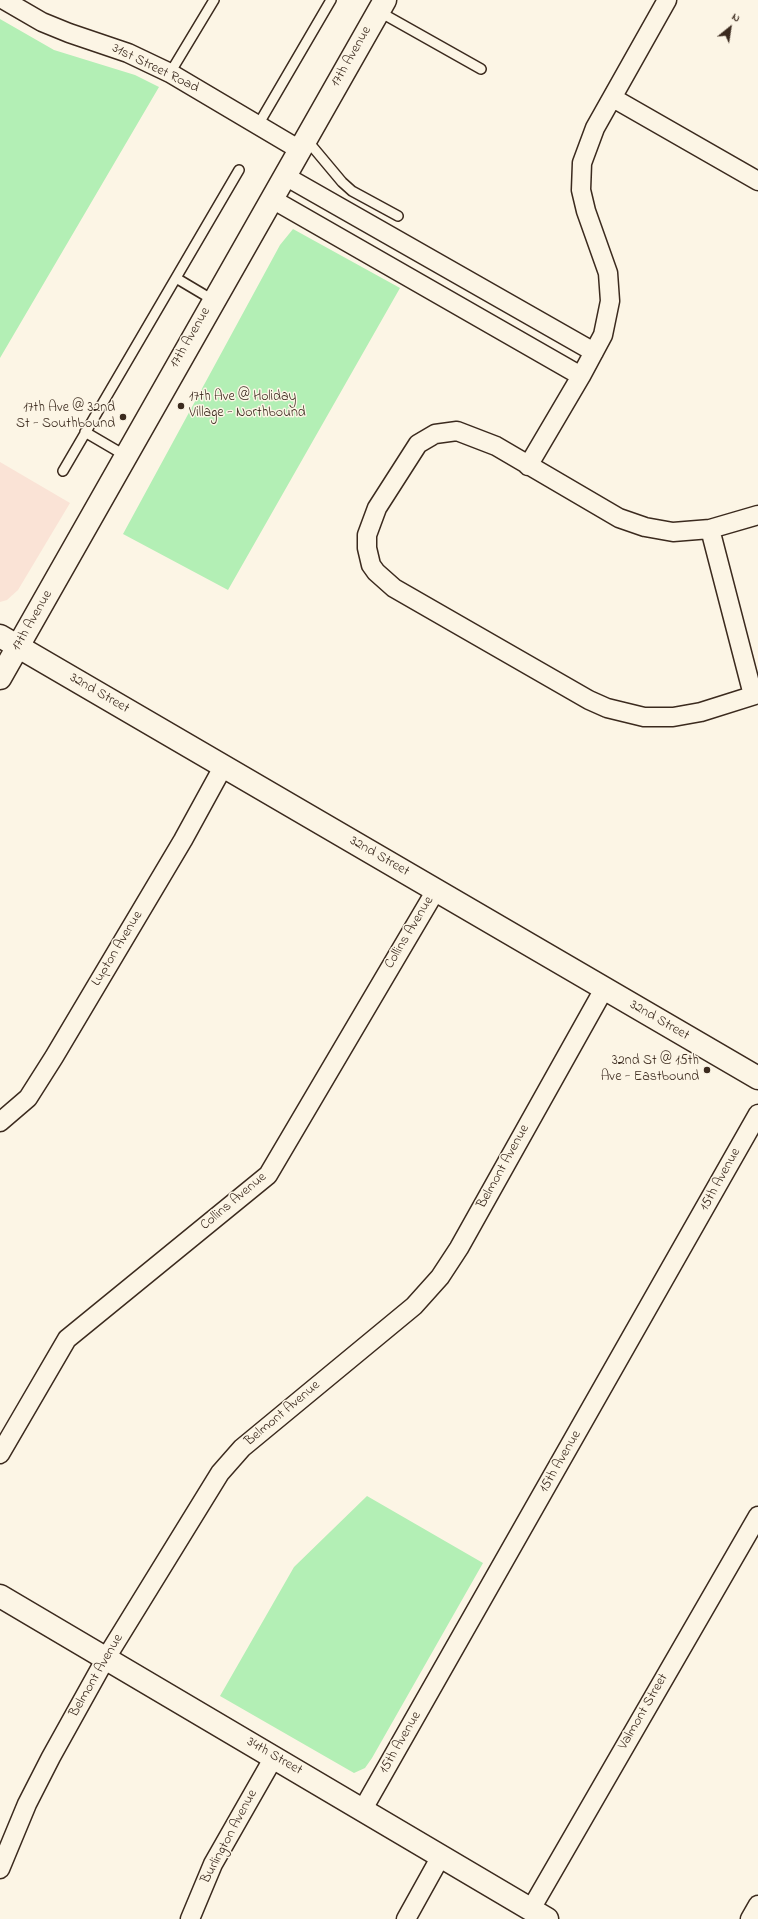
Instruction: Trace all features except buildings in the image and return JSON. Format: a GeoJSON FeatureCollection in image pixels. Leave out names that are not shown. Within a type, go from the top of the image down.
{"type":"FeatureCollection","features":[{"type":"Feature","properties":{"kind":"street","name":"31st Street Road"},"geometry":{"type":"LineString","coordinates":[[4,0],[42,22],[81,38],[128,53],[170,73],[258,125],[303,144]]}},
{"type":"Feature","properties":{"kind":"street"},"geometry":{"type":"LineString","coordinates":[[528,466],[581,376],[603,335],[610,301],[608,273],[586,211],[581,190],[582,163],[595,128],[667,0]]}},
{"type":"Feature","properties":{"kind":"street","name":"17th Avenue"},"geometry":{"type":"LineString","coordinates":[[0,678],[9,642],[126,456],[213,300],[382,6]]}},
{"type":"Feature","properties":{"kind":"street"},"geometry":{"type":"LineString","coordinates":[[613,98],[758,181]]}},
{"type":"Feature","properties":{"kind":"street"},"geometry":{"type":"LineString","coordinates":[[285,176],[594,352]]}},
{"type":"Feature","properties":{"kind":"street"},"geometry":{"type":"LineString","coordinates":[[272,199],[581,376]]}},
{"type":"Feature","properties":{"kind":"street"},"geometry":{"type":"LineString","coordinates":[[710,529],[756,695],[701,712],[673,717],[644,717],[607,708],[589,700],[394,588],[385,581],[371,565],[368,555],[367,535],[377,508],[418,444],[435,434],[457,431],[496,446],[528,466],[629,522],[645,528],[673,532],[710,529],[758,515]]}},
{"type":"Feature","properties":{"kind":"street","name":"32nd Street"},"geometry":{"type":"LineString","coordinates":[[9,642],[758,1078]]}},
{"type":"Feature","properties":{"kind":"street","name":"Lupton Avenue"},"geometry":{"type":"LineString","coordinates":[[0,1122],[28,1098],[54,1057],[183,840],[223,767]]}},
{"type":"Feature","properties":{"kind":"street","name":"Collins Avenue"},"geometry":{"type":"LineString","coordinates":[[0,1454],[67,1339],[268,1175],[436,890]]}},
{"type":"Feature","properties":{"kind":"street","name":"Belmont Avenue"},"geometry":{"type":"LineString","coordinates":[[0,1869],[30,1797],[106,1658],[220,1473],[242,1448],[414,1306],[440,1277],[459,1248],[604,989]]}},
{"type":"Feature","properties":{"kind":"street","name":"15th Avenue"},"geometry":{"type":"LineString","coordinates":[[363,1809],[758,1114]]}},
{"type":"Feature","properties":{"kind":"street","name":"Valmont Street"},"geometry":{"type":"LineString","coordinates":[[539,1914],[758,1516]]}},
{"type":"Feature","properties":{"kind":"street","name":"34th Street"},"geometry":{"type":"LineString","coordinates":[[0,1596],[539,1914]]}},
{"type":"Feature","properties":{"kind":"street","name":"Burlington Avenue"},"geometry":{"type":"LineString","coordinates":[[190,1919],[213,1864],[274,1757]]}},
{"type":"Feature","properties":{"kind":"street"},"geometry":{"type":"LineString","coordinates":[[406,1919],[441,1856]]}},
{"type":"Feature","properties":{"kind":"street"},"geometry":{"type":"LineString","coordinates":[[750,1919],[758,1905]]}},
{"type":"Feature","properties":{"kind":"lane"},"geometry":{"type":"LineString","coordinates":[[170,73],[214,0]]}},
{"type":"Feature","properties":{"kind":"lane"},"geometry":{"type":"LineString","coordinates":[[258,125],[331,0]]}},
{"type":"Feature","properties":{"kind":"lane"},"geometry":{"type":"LineString","coordinates":[[382,6],[481,68]]}},
{"type":"Feature","properties":{"kind":"lane"},"geometry":{"type":"LineString","coordinates":[[303,144],[352,191],[398,216]]}},
{"type":"Feature","properties":{"kind":"lane"},"geometry":{"type":"LineString","coordinates":[[63,471],[239,170]]}},
{"type":"Feature","properties":{"kind":"lane"},"geometry":{"type":"LineString","coordinates":[[176,278],[213,300]]}},
{"type":"Feature","properties":{"kind":"lane"},"geometry":{"type":"LineString","coordinates":[[85,432],[126,456]]}},
{"type":"Feature","properties":{"kind":"shaded area"},"geometry":{"type":"Polygon","coordinates":[[[0,462],[70,503],[18,590],[7,600],[0,602],[0,462]]]}},
{"type":"Feature","properties":{"kind":"green space"},"geometry":{"type":"Polygon","coordinates":[[[0,19],[54,50],[135,75],[159,87],[0,358],[0,19]]]}},
{"type":"Feature","properties":{"kind":"green space"},"geometry":{"type":"Polygon","coordinates":[[[293,229],[400,288],[228,590],[123,534],[280,245],[293,229]]]}},
{"type":"Feature","properties":{"kind":"green space"},"geometry":{"type":"Polygon","coordinates":[[[367,1496],[483,1563],[372,1758],[365,1768],[354,1773],[220,1696],[294,1567],[367,1496]]]}},
{"type":"Feature","properties":{"kind":"place","name":"17th Ave @ Holiday Village - Northbound"},"geometry":{"type":"Point","coordinates":[181,406]}},
{"type":"Feature","properties":{"kind":"place","name":"17th Ave @ 32nd St - Southbound"},"geometry":{"type":"Point","coordinates":[123,417]}},
{"type":"Feature","properties":{"kind":"place","name":"32nd St @ 15th Ave - Eastbound"},"geometry":{"type":"Point","coordinates":[707,1070]}}]}
